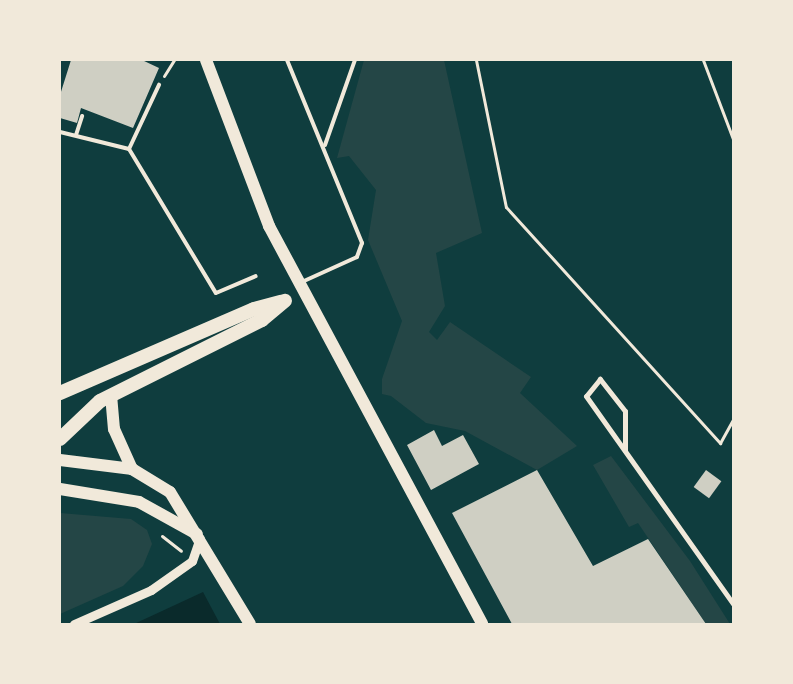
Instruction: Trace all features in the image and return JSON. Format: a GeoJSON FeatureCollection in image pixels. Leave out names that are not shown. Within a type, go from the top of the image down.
{"type":"FeatureCollection","features":[{"type":"Feature","properties":{"kind":"highway"},"geometry":{"type":"LineString","coordinates":[[60,392],[254,309],[285,301],[262,320],[111,395],[60,439]]}},
{"type":"Feature","properties":{"kind":"main road"},"geometry":{"type":"LineString","coordinates":[[206,60],[246,174],[300,283],[482,624]]}},
{"type":"Feature","properties":{"kind":"main road"},"geometry":{"type":"LineString","coordinates":[[111,395],[114,428],[132,470]]}},
{"type":"Feature","properties":{"kind":"main road"},"geometry":{"type":"LineString","coordinates":[[60,460],[132,470],[170,492],[250,624]]}},
{"type":"Feature","properties":{"kind":"main road"},"geometry":{"type":"LineString","coordinates":[[60,489],[139,502],[198,536]]}},
{"type":"Feature","properties":{"kind":"street"},"geometry":{"type":"LineString","coordinates":[[625,450],[625,411],[600,379],[590,385],[586,396],[733,604]]}},
{"type":"Feature","properties":{"kind":"street"},"geometry":{"type":"LineString","coordinates":[[74,624],[151,590],[192,561],[198,536]]}},
{"type":"Feature","properties":{"kind":"lane"},"geometry":{"type":"LineString","coordinates":[[287,60],[324,145],[362,243],[357,257],[300,283]]}},
{"type":"Feature","properties":{"kind":"lane"},"geometry":{"type":"LineString","coordinates":[[324,145],[355,60]]}},
{"type":"Feature","properties":{"kind":"lane"},"geometry":{"type":"LineString","coordinates":[[129,150],[159,85]]}},
{"type":"Feature","properties":{"kind":"lane"},"geometry":{"type":"LineString","coordinates":[[76,135],[82,116]]}},
{"type":"Feature","properties":{"kind":"lane"},"geometry":{"type":"LineString","coordinates":[[60,132],[129,150],[216,293],[256,276]]}},
{"type":"Feature","properties":{"kind":"path"},"geometry":{"type":"LineString","coordinates":[[159,85],[174,60]]}},
{"type":"Feature","properties":{"kind":"path"},"geometry":{"type":"LineString","coordinates":[[476,60],[506,207],[720,444],[733,420]]}},
{"type":"Feature","properties":{"kind":"path"},"geometry":{"type":"LineString","coordinates":[[703,60],[733,138]]}},
{"type":"Feature","properties":{"kind":"path"},"geometry":{"type":"LineString","coordinates":[[158,532],[192,561]]}},
{"type":"Feature","properties":{"kind":"shaded area"},"geometry":{"type":"Polygon","coordinates":[[[364,60],[444,60],[482,233],[436,253],[445,306],[429,332],[437,340],[450,322],[531,377],[520,393],[577,446],[537,470],[465,431],[426,423],[391,396],[382,394],[382,379],[402,321],[368,240],[376,190],[349,156],[337,158],[364,60]]]}},
{"type":"Feature","properties":{"kind":"shaded area"},"geometry":{"type":"Polygon","coordinates":[[[611,456],[690,561],[730,624],[706,624],[638,523],[629,527],[593,465],[611,456]]]}},
{"type":"Feature","properties":{"kind":"shaded area"},"geometry":{"type":"Polygon","coordinates":[[[60,513],[131,519],[147,530],[152,544],[143,566],[123,586],[60,614],[60,513]]]}},
{"type":"Feature","properties":{"kind":"shaded area"},"geometry":{"type":"Polygon","coordinates":[[[203,592],[220,624],[134,624],[203,592]]]}},
{"type":"Feature","properties":{"kind":"building"},"geometry":{"type":"Polygon","coordinates":[[[71,60],[142,60],[159,68],[133,128],[81,108],[77,123],[60,118],[60,95],[71,60]]]}},
{"type":"Feature","properties":{"kind":"building"},"geometry":{"type":"Polygon","coordinates":[[[434,430],[442,446],[463,435],[479,464],[431,490],[407,445],[434,430]]]}},
{"type":"Feature","properties":{"kind":"building"},"geometry":{"type":"Polygon","coordinates":[[[537,470],[593,566],[648,539],[706,624],[512,624],[452,513],[537,470]]]}},
{"type":"Feature","properties":{"kind":"building"},"geometry":{"type":"Polygon","coordinates":[[[706,470],[721,481],[709,498],[694,487],[706,470]]]}}]}
